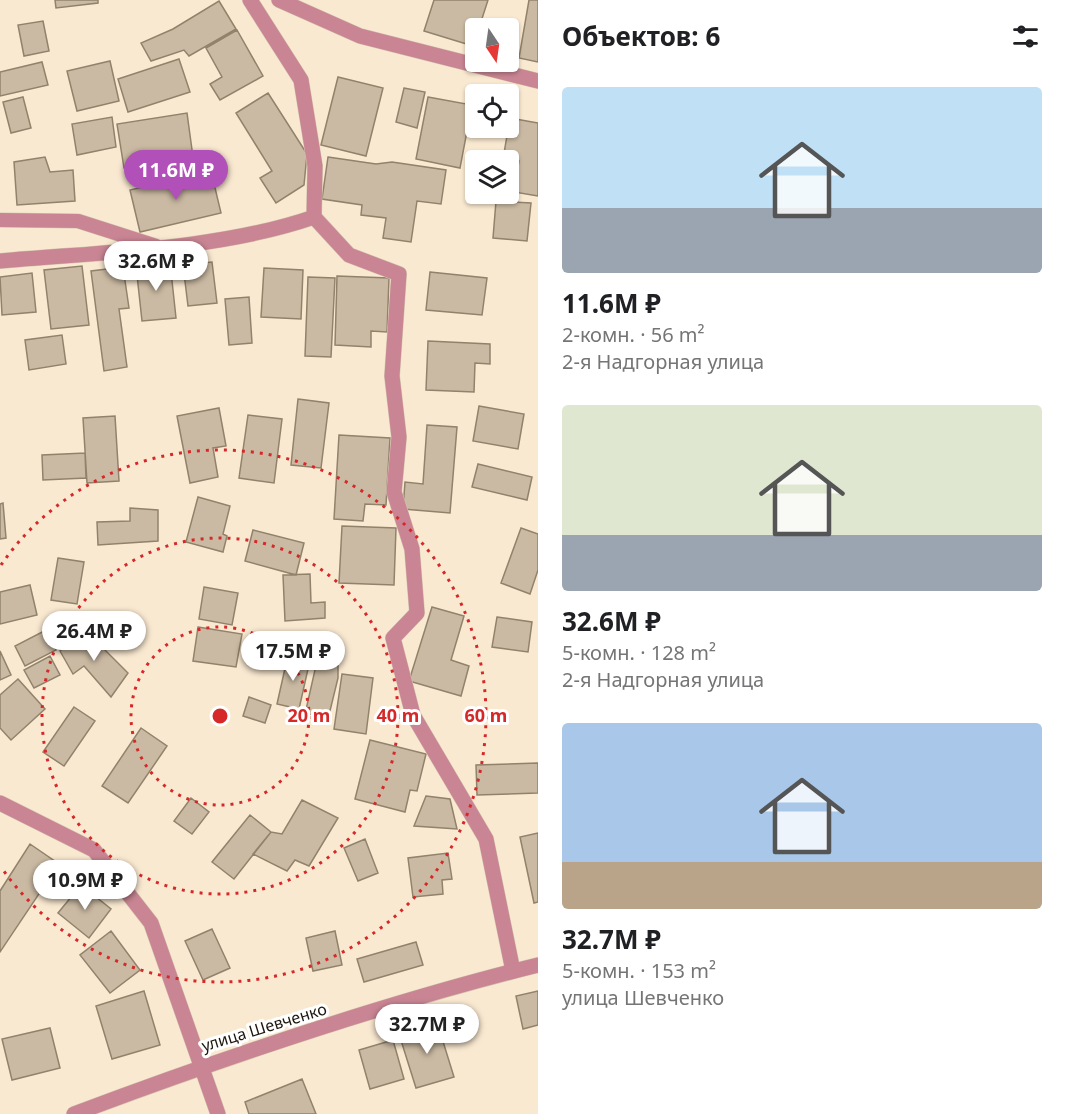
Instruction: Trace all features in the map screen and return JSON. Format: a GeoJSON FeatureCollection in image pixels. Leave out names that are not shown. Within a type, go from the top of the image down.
{"type":"FeatureCollection","features":[{"type":"Feature","properties":{"kind":"street"},"geometry":{"type":"LineString","coordinates":[[250,0],[302,80],[315,166],[314,217],[349,255],[399,274],[392,376],[399,437],[394,492],[412,549],[417,613],[393,638],[413,715],[486,839],[513,971]]}},
{"type":"Feature","properties":{"kind":"street"},"geometry":{"type":"LineString","coordinates":[[279,0],[360,36],[538,81]]}},
{"type":"Feature","properties":{"kind":"street"},"geometry":{"type":"LineString","coordinates":[[0,261],[221,240],[282,228],[314,217]]}},
{"type":"Feature","properties":{"kind":"street"},"geometry":{"type":"LineString","coordinates":[[0,803],[94,850],[151,923],[218,1114]]}},
{"type":"Feature","properties":{"kind":"street","name":"улица Шевченко"},"geometry":{"type":"LineString","coordinates":[[74,1114],[200,1066],[475,980],[538,964]]}},
{"type":"Feature","properties":{"kind":"lane"},"geometry":{"type":"LineString","coordinates":[[0,220],[78,221],[156,246]]}},
{"type":"Feature","properties":{"kind":"building"},"geometry":{"type":"Polygon","coordinates":[[[55,0],[98,0],[98,3],[56,8],[55,0]]]}},
{"type":"Feature","properties":{"kind":"building"},"geometry":{"type":"Polygon","coordinates":[[[434,0],[488,0],[482,18],[465,18],[465,44],[424,31],[434,0]]]}},
{"type":"Feature","properties":{"kind":"building"},"geometry":{"type":"Polygon","coordinates":[[[529,0],[538,0],[538,62],[519,58],[529,0]]]}},
{"type":"Feature","properties":{"kind":"building"},"geometry":{"type":"Polygon","coordinates":[[[219,1],[236,29],[189,56],[184,50],[151,61],[141,43],[173,29],[219,1]]]}},
{"type":"Feature","properties":{"kind":"building"},"geometry":{"type":"Polygon","coordinates":[[[43,21],[49,51],[24,56],[18,25],[43,21]]]}},
{"type":"Feature","properties":{"kind":"building"},"geometry":{"type":"Polygon","coordinates":[[[237,30],[263,76],[220,100],[210,84],[222,77],[206,48],[237,30]]]}},
{"type":"Feature","properties":{"kind":"building"},"geometry":{"type":"Polygon","coordinates":[[[179,59],[190,92],[128,112],[118,79],[179,59]]]}},
{"type":"Feature","properties":{"kind":"building"},"geometry":{"type":"Polygon","coordinates":[[[110,61],[119,101],[77,111],[67,71],[110,61]]]}},
{"type":"Feature","properties":{"kind":"building"},"geometry":{"type":"Polygon","coordinates":[[[42,62],[48,85],[0,96],[0,72],[42,62]]]}},
{"type":"Feature","properties":{"kind":"building"},"geometry":{"type":"Polygon","coordinates":[[[338,77],[383,88],[366,156],[321,145],[338,77]]]}},
{"type":"Feature","properties":{"kind":"building"},"geometry":{"type":"Polygon","coordinates":[[[404,88],[425,92],[417,128],[396,122],[404,88]]]}},
{"type":"Feature","properties":{"kind":"building"},"geometry":{"type":"Polygon","coordinates":[[[268,93],[307,154],[304,185],[276,203],[260,178],[272,171],[236,113],[268,93]]]}},
{"type":"Feature","properties":{"kind":"building"},"geometry":{"type":"Polygon","coordinates":[[[23,97],[31,128],[11,133],[3,102],[23,97]]]}},
{"type":"Feature","properties":{"kind":"building"},"geometry":{"type":"Polygon","coordinates":[[[428,97],[465,104],[466,138],[460,168],[416,159],[428,97]]]}},
{"type":"Feature","properties":{"kind":"building"},"geometry":{"type":"Polygon","coordinates":[[[187,113],[193,157],[124,168],[117,124],[187,113]]]}},
{"type":"Feature","properties":{"kind":"building"},"geometry":{"type":"Polygon","coordinates":[[[112,117],[116,147],[77,155],[72,124],[112,117]]]}},
{"type":"Feature","properties":{"kind":"building"},"geometry":{"type":"Polygon","coordinates":[[[519,120],[538,123],[538,196],[519,193],[519,150],[505,150],[507,138],[519,138],[519,120]]]}},
{"type":"Feature","properties":{"kind":"building"},"geometry":{"type":"Polygon","coordinates":[[[45,157],[50,172],[73,170],[75,201],[17,205],[14,162],[45,157]]]}},
{"type":"Feature","properties":{"kind":"building"},"geometry":{"type":"Polygon","coordinates":[[[328,157],[376,164],[392,162],[446,170],[441,204],[417,201],[411,242],[383,238],[386,218],[361,215],[362,205],[322,199],[328,157]]]}},
{"type":"Feature","properties":{"kind":"building"},"geometry":{"type":"Polygon","coordinates":[[[211,171],[221,213],[140,232],[130,190],[211,171]]]}},
{"type":"Feature","properties":{"kind":"building"},"geometry":{"type":"Polygon","coordinates":[[[531,203],[527,241],[493,238],[496,204],[531,203]]]}},
{"type":"Feature","properties":{"kind":"building"},"geometry":{"type":"Polygon","coordinates":[[[170,262],[176,318],[142,321],[136,266],[170,262]]]}},
{"type":"Feature","properties":{"kind":"building"},"geometry":{"type":"Polygon","coordinates":[[[212,262],[217,303],[188,306],[183,265],[212,262]]]}},
{"type":"Feature","properties":{"kind":"building"},"geometry":{"type":"Polygon","coordinates":[[[82,266],[89,325],[51,329],[44,270],[82,266]]]}},
{"type":"Feature","properties":{"kind":"building"},"geometry":{"type":"Polygon","coordinates":[[[123,267],[129,308],[119,309],[127,367],[104,371],[91,271],[123,267]]]}},
{"type":"Feature","properties":{"kind":"building"},"geometry":{"type":"Polygon","coordinates":[[[264,268],[303,270],[301,319],[261,317],[264,268]]]}},
{"type":"Feature","properties":{"kind":"building"},"geometry":{"type":"Polygon","coordinates":[[[430,272],[487,278],[482,315],[426,310],[430,272]]]}},
{"type":"Feature","properties":{"kind":"building"},"geometry":{"type":"Polygon","coordinates":[[[32,273],[36,312],[2,315],[0,277],[32,273]]]}},
{"type":"Feature","properties":{"kind":"building"},"geometry":{"type":"Polygon","coordinates":[[[337,276],[389,278],[387,332],[371,331],[371,347],[335,345],[337,276]]]}},
{"type":"Feature","properties":{"kind":"building"},"geometry":{"type":"Polygon","coordinates":[[[308,277],[335,278],[331,357],[305,356],[308,277]]]}},
{"type":"Feature","properties":{"kind":"building"},"geometry":{"type":"Polygon","coordinates":[[[249,297],[252,343],[229,345],[225,299],[249,297]]]}},
{"type":"Feature","properties":{"kind":"building"},"geometry":{"type":"Polygon","coordinates":[[[62,335],[66,364],[29,370],[25,340],[62,335]]]}},
{"type":"Feature","properties":{"kind":"building"},"geometry":{"type":"Polygon","coordinates":[[[428,341],[490,344],[490,364],[475,363],[474,392],[426,390],[428,341]]]}},
{"type":"Feature","properties":{"kind":"building"},"geometry":{"type":"Polygon","coordinates":[[[298,399],[329,403],[321,468],[291,465],[298,399]]]}},
{"type":"Feature","properties":{"kind":"building"},"geometry":{"type":"Polygon","coordinates":[[[479,406],[524,414],[518,449],[473,441],[479,406]]]}},
{"type":"Feature","properties":{"kind":"building"},"geometry":{"type":"Polygon","coordinates":[[[219,408],[226,446],[213,448],[218,477],[190,483],[177,416],[219,408]]]}},
{"type":"Feature","properties":{"kind":"building"},"geometry":{"type":"Polygon","coordinates":[[[248,415],[282,419],[274,483],[239,478],[248,415]]]}},
{"type":"Feature","properties":{"kind":"building"},"geometry":{"type":"Polygon","coordinates":[[[115,416],[119,481],[87,483],[83,418],[115,416]]]}},
{"type":"Feature","properties":{"kind":"building"},"geometry":{"type":"Polygon","coordinates":[[[427,425],[457,427],[450,513],[403,509],[405,482],[423,484],[427,425]]]}},
{"type":"Feature","properties":{"kind":"building"},"geometry":{"type":"Polygon","coordinates":[[[339,435],[390,438],[386,505],[365,504],[363,521],[334,519],[339,435]]]}},
{"type":"Feature","properties":{"kind":"building"},"geometry":{"type":"Polygon","coordinates":[[[85,453],[86,478],[43,480],[42,455],[85,453]]]}},
{"type":"Feature","properties":{"kind":"building"},"geometry":{"type":"Polygon","coordinates":[[[478,464],[532,477],[527,500],[472,487],[478,464]]]}},
{"type":"Feature","properties":{"kind":"building"},"geometry":{"type":"Polygon","coordinates":[[[198,497],[230,506],[223,534],[227,536],[223,552],[186,542],[198,497]]]}},
{"type":"Feature","properties":{"kind":"building"},"geometry":{"type":"Polygon","coordinates":[[[3,503],[6,538],[0,539],[0,504],[3,503]]]}},
{"type":"Feature","properties":{"kind":"building"},"geometry":{"type":"Polygon","coordinates":[[[130,508],[158,510],[158,541],[98,545],[97,522],[130,521],[130,508]]]}},
{"type":"Feature","properties":{"kind":"building"},"geometry":{"type":"Polygon","coordinates":[[[342,526],[396,528],[394,585],[339,583],[342,526]]]}},
{"type":"Feature","properties":{"kind":"building"},"geometry":{"type":"Polygon","coordinates":[[[521,528],[538,534],[538,570],[530,594],[501,583],[521,528]]]}},
{"type":"Feature","properties":{"kind":"building"},"geometry":{"type":"Polygon","coordinates":[[[253,530],[304,543],[296,575],[245,561],[253,530]]]}},
{"type":"Feature","properties":{"kind":"building"},"geometry":{"type":"Polygon","coordinates":[[[58,558],[84,562],[77,604],[51,600],[58,558]]]}},
{"type":"Feature","properties":{"kind":"building"},"geometry":{"type":"Polygon","coordinates":[[[310,574],[311,603],[325,602],[325,618],[285,621],[283,575],[310,574]]]}},
{"type":"Feature","properties":{"kind":"building"},"geometry":{"type":"Polygon","coordinates":[[[30,585],[37,615],[0,624],[0,592],[30,585]]]}},
{"type":"Feature","properties":{"kind":"building"},"geometry":{"type":"Polygon","coordinates":[[[204,587],[238,593],[232,625],[199,619],[204,587]]]}},
{"type":"Feature","properties":{"kind":"building"},"geometry":{"type":"Polygon","coordinates":[[[432,607],[464,616],[451,660],[469,666],[461,696],[409,681],[432,607]]]}},
{"type":"Feature","properties":{"kind":"building"},"geometry":{"type":"Polygon","coordinates":[[[497,617],[532,622],[528,652],[492,647],[497,617]]]}},
{"type":"Feature","properties":{"kind":"building"},"geometry":{"type":"Polygon","coordinates":[[[198,627],[242,634],[236,667],[193,661],[198,627]]]}},
{"type":"Feature","properties":{"kind":"building"},"geometry":{"type":"Polygon","coordinates":[[[46,630],[56,650],[25,666],[15,646],[46,630]]]}},
{"type":"Feature","properties":{"kind":"building"},"geometry":{"type":"Polygon","coordinates":[[[85,630],[128,673],[111,697],[84,666],[73,674],[60,651],[85,630]]]}},
{"type":"Feature","properties":{"kind":"building"},"geometry":{"type":"Polygon","coordinates":[[[0,651],[11,675],[0,680],[0,651]]]}},
{"type":"Feature","properties":{"kind":"building"},"geometry":{"type":"Polygon","coordinates":[[[288,655],[310,660],[299,709],[277,704],[288,655]]]}},
{"type":"Feature","properties":{"kind":"building"},"geometry":{"type":"Polygon","coordinates":[[[50,656],[60,675],[34,688],[24,670],[50,656]]]}},
{"type":"Feature","properties":{"kind":"building"},"geometry":{"type":"Polygon","coordinates":[[[317,661],[338,662],[338,678],[329,715],[305,714],[317,661]]]}},
{"type":"Feature","properties":{"kind":"building"},"geometry":{"type":"Polygon","coordinates":[[[342,674],[373,678],[366,734],[334,729],[342,674]]]}},
{"type":"Feature","properties":{"kind":"building"},"geometry":{"type":"Polygon","coordinates":[[[18,679],[45,709],[11,740],[0,728],[0,695],[18,679]]]}},
{"type":"Feature","properties":{"kind":"building"},"geometry":{"type":"Polygon","coordinates":[[[249,697],[271,705],[265,723],[243,716],[249,697]]]}},
{"type":"Feature","properties":{"kind":"building"},"geometry":{"type":"Polygon","coordinates":[[[74,707],[95,721],[64,766],[43,752],[74,707]]]}},
{"type":"Feature","properties":{"kind":"building"},"geometry":{"type":"Polygon","coordinates":[[[141,728],[167,746],[128,803],[102,786],[141,728]]]}},
{"type":"Feature","properties":{"kind":"building"},"geometry":{"type":"Polygon","coordinates":[[[370,740],[426,754],[417,791],[410,790],[405,812],[355,799],[370,740]]]}},
{"type":"Feature","properties":{"kind":"building"},"geometry":{"type":"Polygon","coordinates":[[[538,763],[538,793],[477,795],[476,765],[538,763]]]}},
{"type":"Feature","properties":{"kind":"building"},"geometry":{"type":"Polygon","coordinates":[[[426,796],[450,799],[457,829],[414,826],[426,796]]]}},
{"type":"Feature","properties":{"kind":"building"},"geometry":{"type":"Polygon","coordinates":[[[191,798],[209,812],[192,834],[174,821],[191,798]]]}},
{"type":"Feature","properties":{"kind":"building"},"geometry":{"type":"Polygon","coordinates":[[[302,800],[338,818],[309,866],[295,860],[287,871],[253,854],[271,832],[282,834],[302,800]]]}},
{"type":"Feature","properties":{"kind":"building"},"geometry":{"type":"Polygon","coordinates":[[[250,815],[271,832],[234,879],[212,862],[250,815]]]}},
{"type":"Feature","properties":{"kind":"building"},"geometry":{"type":"Polygon","coordinates":[[[538,833],[538,902],[534,903],[520,837],[538,833]]]}},
{"type":"Feature","properties":{"kind":"building"},"geometry":{"type":"Polygon","coordinates":[[[365,839],[378,873],[358,881],[344,848],[365,839]]]}},
{"type":"Feature","properties":{"kind":"building"},"geometry":{"type":"Polygon","coordinates":[[[30,844],[59,864],[0,952],[0,891],[30,844]]]}},
{"type":"Feature","properties":{"kind":"building"},"geometry":{"type":"Polygon","coordinates":[[[448,853],[452,879],[442,880],[443,894],[413,897],[408,858],[448,853]]]}},
{"type":"Feature","properties":{"kind":"building"},"geometry":{"type":"Polygon","coordinates":[[[81,885],[111,909],[89,938],[58,913],[81,885]]]}},
{"type":"Feature","properties":{"kind":"building"},"geometry":{"type":"Polygon","coordinates":[[[212,929],[230,968],[203,980],[185,941],[212,929]]]}},
{"type":"Feature","properties":{"kind":"building"},"geometry":{"type":"Polygon","coordinates":[[[111,931],[140,970],[110,993],[80,955],[111,931]]]}},
{"type":"Feature","properties":{"kind":"building"},"geometry":{"type":"Polygon","coordinates":[[[335,931],[342,965],[313,971],[306,938],[335,931]]]}},
{"type":"Feature","properties":{"kind":"building"},"geometry":{"type":"Polygon","coordinates":[[[416,942],[423,965],[364,982],[357,959],[416,942]]]}},
{"type":"Feature","properties":{"kind":"building"},"geometry":{"type":"Polygon","coordinates":[[[144,991],[160,1045],[112,1059],[96,1006],[144,991]]]}},
{"type":"Feature","properties":{"kind":"building"},"geometry":{"type":"Polygon","coordinates":[[[538,991],[538,1025],[523,1029],[516,996],[538,991]]]}},
{"type":"Feature","properties":{"kind":"building"},"geometry":{"type":"Polygon","coordinates":[[[437,1022],[454,1077],[416,1088],[399,1034],[437,1022]]]}},
{"type":"Feature","properties":{"kind":"building"},"geometry":{"type":"Polygon","coordinates":[[[50,1028],[60,1068],[12,1080],[2,1039],[50,1028]]]}},
{"type":"Feature","properties":{"kind":"building"},"geometry":{"type":"Polygon","coordinates":[[[393,1040],[404,1079],[370,1089],[359,1050],[393,1040]]]}},
{"type":"Feature","properties":{"kind":"building"},"geometry":{"type":"Polygon","coordinates":[[[302,1079],[316,1114],[249,1114],[245,1102],[302,1079]]]}}]}
